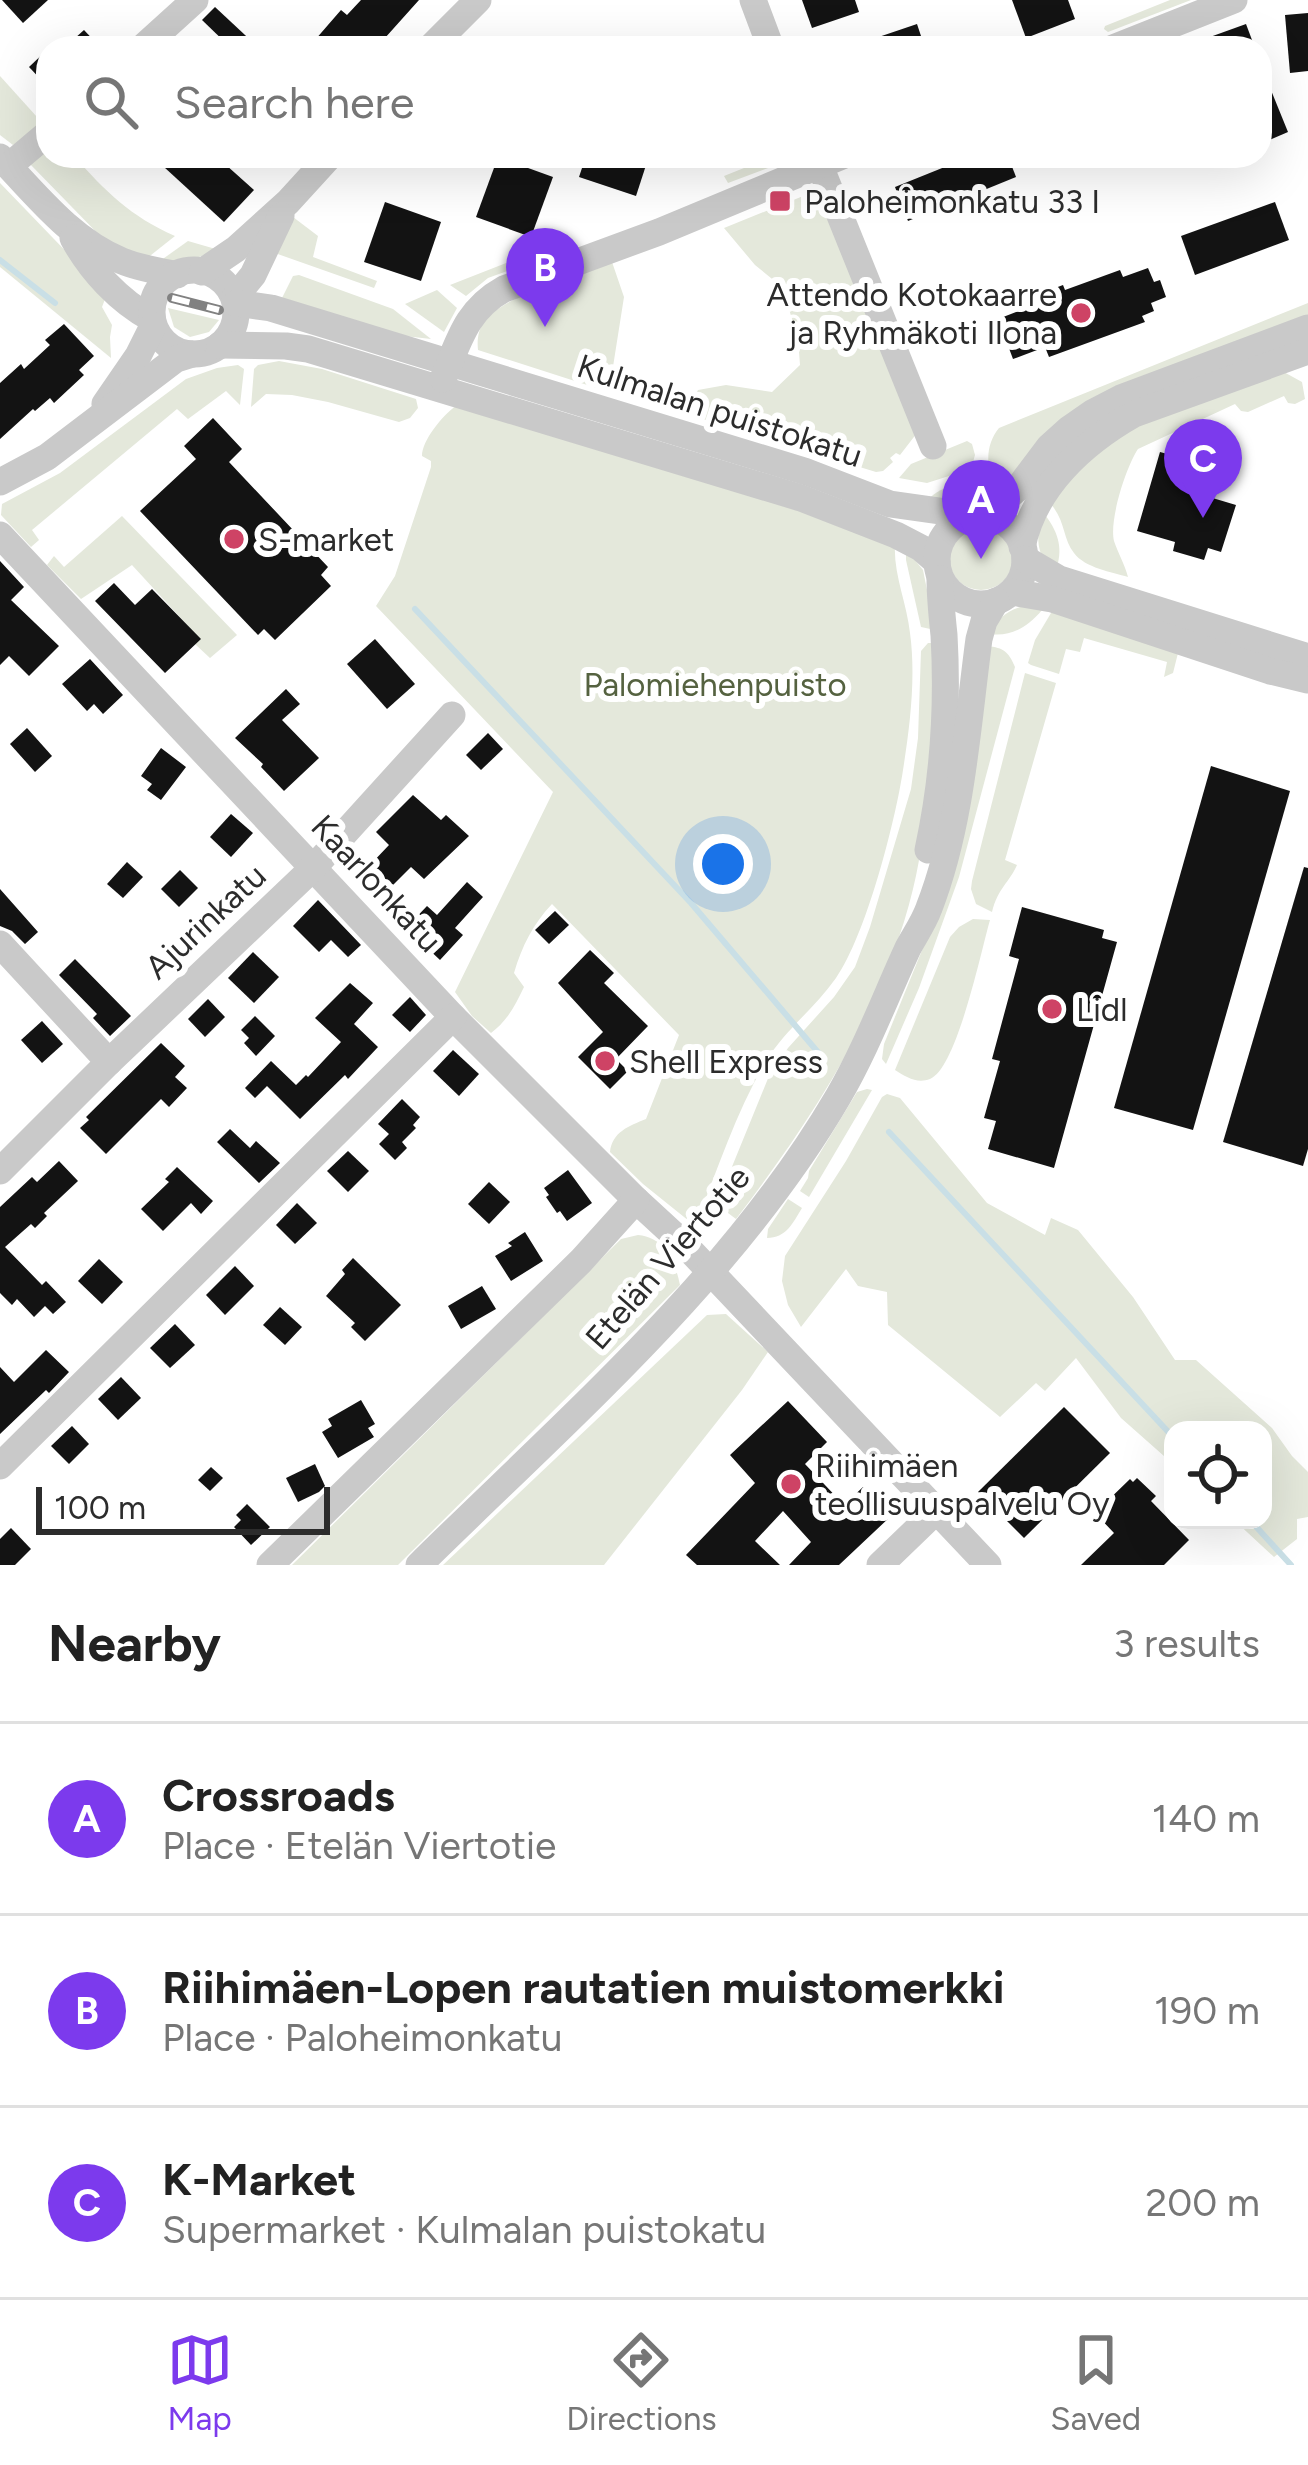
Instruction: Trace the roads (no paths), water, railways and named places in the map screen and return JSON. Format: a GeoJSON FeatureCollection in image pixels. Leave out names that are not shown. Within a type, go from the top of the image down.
{"type":"FeatureCollection","features":[{"type":"Feature","properties":{"kind":"street"},"geometry":{"type":"LineString","coordinates":[[155,36],[195,0]]}},
{"type":"Feature","properties":{"kind":"street"},"geometry":{"type":"LineString","coordinates":[[442,36],[478,0]]}},
{"type":"Feature","properties":{"kind":"street"},"geometry":{"type":"LineString","coordinates":[[753,0],[767,36]]}},
{"type":"Feature","properties":{"kind":"street"},"geometry":{"type":"LineString","coordinates":[[1144,36],[1234,0]]}},
{"type":"Feature","properties":{"kind":"street"},"geometry":{"type":"LineString","coordinates":[[36,141],[4,162],[65,224],[125,262],[227,285],[236,300]]}},
{"type":"Feature","properties":{"kind":"street"},"geometry":{"type":"LineString","coordinates":[[94,420],[138,356],[153,322],[158,293],[236,249],[319,168]]}},
{"type":"Feature","properties":{"kind":"street"},"geometry":{"type":"LineString","coordinates":[[445,375],[469,319],[483,300],[805,168]]}},
{"type":"Feature","properties":{"kind":"street"},"geometry":{"type":"LineString","coordinates":[[829,168],[934,446]]}},
{"type":"Feature","properties":{"kind":"street"},"geometry":{"type":"LineString","coordinates":[[0,482],[47,457],[176,359],[220,345],[232,330],[236,300],[288,202]]}},
{"type":"Feature","properties":{"kind":"street"},"geometry":{"type":"LineString","coordinates":[[65,224],[83,256],[113,290],[153,322],[170,346],[192,354]]}},
{"type":"Feature","properties":{"kind":"street","name":"Kulmalan puistokatu"},"geometry":{"type":"LineString","coordinates":[[236,300],[272,308],[445,375],[801,498],[921,548],[938,570]]}},
{"type":"Feature","properties":{"kind":"street"},"geometry":{"type":"LineString","coordinates":[[1308,330],[1092,412],[1049,447],[1019,487],[980,516],[964,519],[949,531],[941,542],[938,570],[960,599],[984,604],[1004,597],[1052,599],[1308,680]]}},
{"type":"Feature","properties":{"kind":"street","name":"Kulmalan puistokatu"},"geometry":{"type":"LineString","coordinates":[[220,345],[286,346],[445,375],[807,472],[890,504],[980,516]]}},
{"type":"Feature","properties":{"kind":"street"},"geometry":{"type":"LineString","coordinates":[[1004,597],[1022,574],[1027,525],[1039,501],[1092,440],[1134,414],[1308,351]]}},
{"type":"Feature","properties":{"kind":"street"},"geometry":{"type":"LineString","coordinates":[[980,516],[1008,526],[1023,553],[1059,579],[1308,657]]}},
{"type":"Feature","properties":{"kind":"street","name":"Kaarlonkatu"},"geometry":{"type":"LineString","coordinates":[[0,536],[453,1017],[711,1271],[988,1565]]}},
{"type":"Feature","properties":{"kind":"street","name":"Etelän Viertotie"},"geometry":{"type":"LineString","coordinates":[[908,950],[938,790],[942,742],[944,637],[938,570]]}},
{"type":"Feature","properties":{"kind":"street","name":"Etelän Viertotie"},"geometry":{"type":"LineString","coordinates":[[419,1565],[654,1334],[711,1271],[797,1160],[836,1100],[929,910],[962,776],[979,639],[984,620],[1004,597]]}},
{"type":"Feature","properties":{"kind":"street","name":"Ajurinkatu"},"geometry":{"type":"LineString","coordinates":[[0,1171],[314,867],[452,716]]}},
{"type":"Feature","properties":{"kind":"street"},"geometry":{"type":"LineString","coordinates":[[0,944],[109,1062]]}},
{"type":"Feature","properties":{"kind":"street"},"geometry":{"type":"LineString","coordinates":[[0,1466],[453,1017]]}},
{"type":"Feature","properties":{"kind":"street"},"geometry":{"type":"LineString","coordinates":[[270,1565],[581,1261],[636,1200]]}},
{"type":"Feature","properties":{"kind":"street"},"geometry":{"type":"LineString","coordinates":[[880,1565],[937,1510]]}},
{"type":"Feature","properties":{"kind":"waterway"},"geometry":{"type":"LineString","coordinates":[[0,260],[55,303]]}},
{"type":"Feature","properties":{"kind":"waterway"},"geometry":{"type":"LineString","coordinates":[[415,609],[691,903],[822,1057]]}},
{"type":"Feature","properties":{"kind":"waterway"},"geometry":{"type":"LineString","coordinates":[[889,1132],[1164,1427]]}},
{"type":"Feature","properties":{"kind":"waterway"},"geometry":{"type":"LineString","coordinates":[[1258,1529],[1291,1565]]}},
{"type":"Feature","properties":{"kind":"railway"},"geometry":{"type":"LineString","coordinates":[[172,298],[219,310]]}},
{"type":"Feature","properties":{"kind":"place","name":"Paloheimonkatu 33 I"},"geometry":{"type":"Point","coordinates":[780,201]}},
{"type":"Feature","properties":{"kind":"place","name":"Attendo Kotokaarre ja Ryhmäkoti Ilona"},"geometry":{"type":"Point","coordinates":[1081,313]}},
{"type":"Feature","properties":{"kind":"place","name":"Riihimäen-Lopen rautatien muistomerkki"},"geometry":{"type":"Point","coordinates":[545,327]}},
{"type":"Feature","properties":{"kind":"place","name":"K-Market"},"geometry":{"type":"Point","coordinates":[1203,518]}},
{"type":"Feature","properties":{"kind":"place","name":"S-market"},"geometry":{"type":"Point","coordinates":[234,539]}},
{"type":"Feature","properties":{"kind":"place","name":"Crossroads"},"geometry":{"type":"Point","coordinates":[981,559]}},
{"type":"Feature","properties":{"kind":"place","name":"Lidl"},"geometry":{"type":"Point","coordinates":[1052,1009]}},
{"type":"Feature","properties":{"kind":"place","name":"Shell Express"},"geometry":{"type":"Point","coordinates":[605,1061]}},
{"type":"Feature","properties":{"kind":"place","name":"Riihimäen teollisuuspalvelu Oy"},"geometry":{"type":"Point","coordinates":[791,1484]}},
{"type":"Feature","properties":{"kind":"park label","name":"Palomiehenpuisto"},"geometry":{"type":"Point","coordinates":[715,684]}}]}
